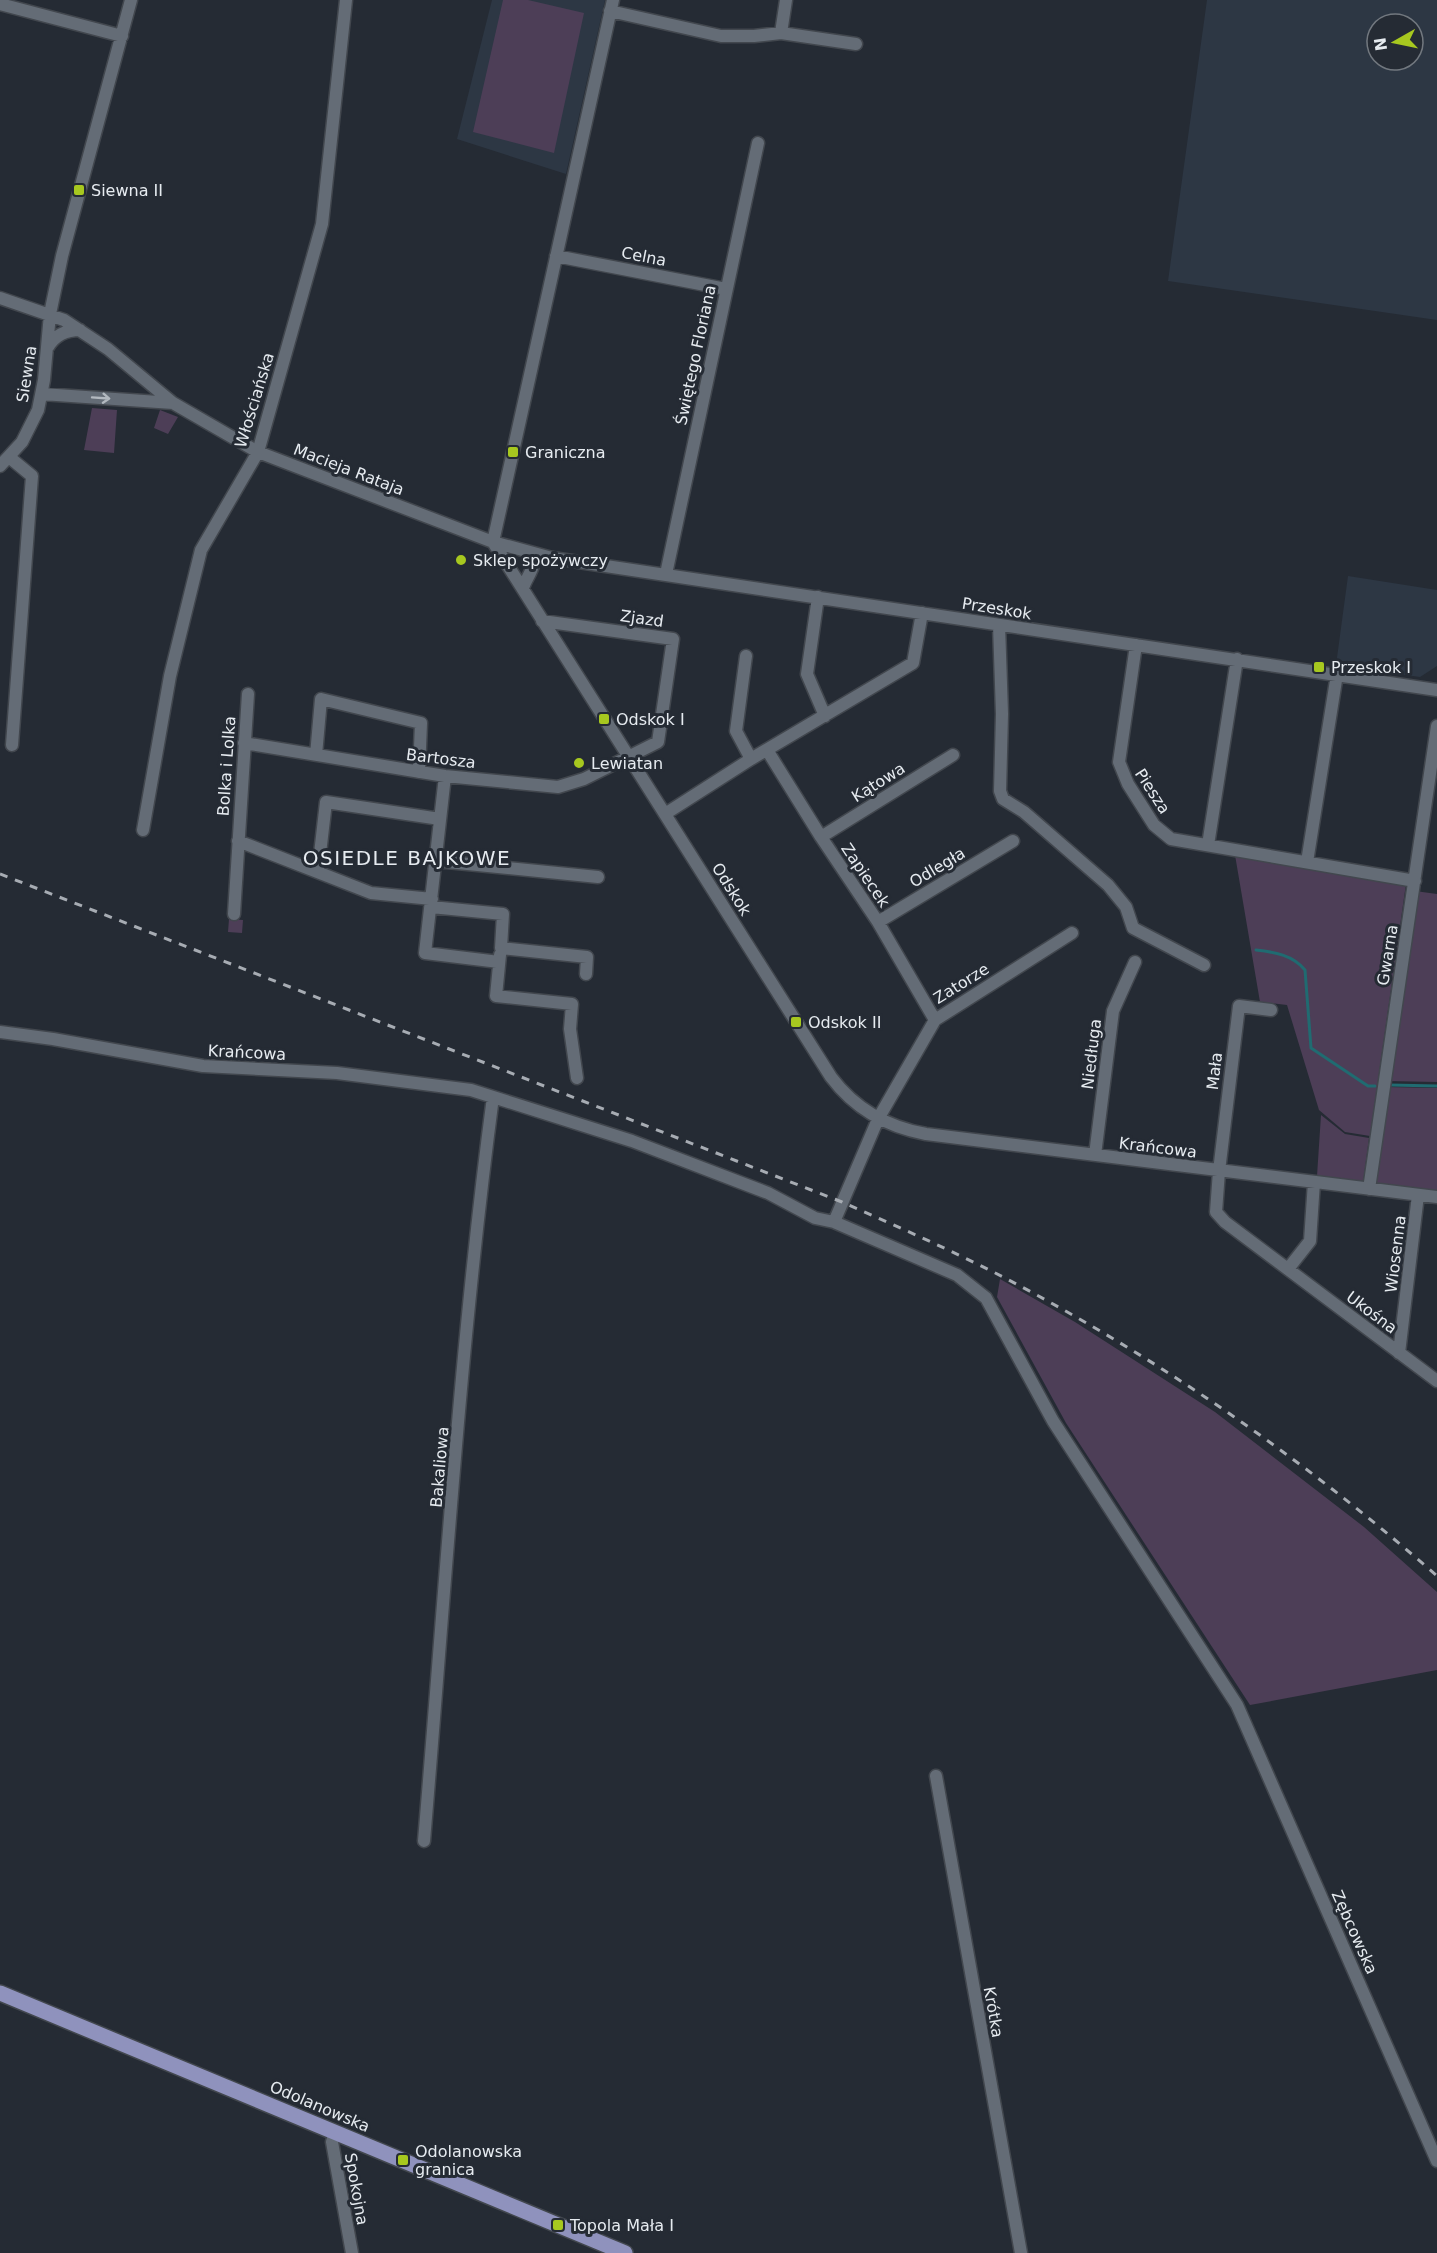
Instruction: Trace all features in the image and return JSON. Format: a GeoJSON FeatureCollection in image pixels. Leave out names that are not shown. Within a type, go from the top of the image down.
{"type":"FeatureCollection","features":[{"type":"Feature","properties":{"kind":"main road","name":"Odolanowska"},"geometry":{"type":"LineString","coordinates":[[0,1993],[626,2253]]}},
{"type":"Feature","properties":{"kind":"street","name":"Siewna"},"geometry":{"type":"LineString","coordinates":[[0,466],[30,428],[42,393],[50,314],[62,256],[131,0]]}},
{"type":"Feature","properties":{"kind":"street","name":"Włościańska"},"geometry":{"type":"LineString","coordinates":[[143,830],[170,676],[201,550],[258,452],[322,224],[346,0]]}},
{"type":"Feature","properties":{"kind":"street"},"geometry":{"type":"LineString","coordinates":[[781,33],[786,0]]}},
{"type":"Feature","properties":{"kind":"street"},"geometry":{"type":"LineString","coordinates":[[552,558],[522,576],[509,569],[493,542],[612,6],[721,36],[781,33],[856,44]]}},
{"type":"Feature","properties":{"kind":"street"},"geometry":{"type":"LineString","coordinates":[[2,7],[122,36]]}},
{"type":"Feature","properties":{"kind":"street","name":"Świętego Floriana"},"geometry":{"type":"LineString","coordinates":[[666,574],[758,143]]}},
{"type":"Feature","properties":{"kind":"street","name":"Celna"},"geometry":{"type":"LineString","coordinates":[[556,256],[726,289]]}},
{"type":"Feature","properties":{"kind":"street"},"geometry":{"type":"LineString","coordinates":[[0,298],[50,314]]}},
{"type":"Feature","properties":{"kind":"street","name":"Macieja Rataja"},"geometry":{"type":"LineString","coordinates":[[50,314],[64,320],[108,349],[174,403],[258,452],[493,542],[524,550]]}},
{"type":"Feature","properties":{"kind":"street"},"geometry":{"type":"LineString","coordinates":[[47,348],[52,340],[62,333],[80,330]]}},
{"type":"Feature","properties":{"kind":"street","name":"Macieja Rataja"},"geometry":{"type":"LineString","coordinates":[[42,393],[174,403]]}},
{"type":"Feature","properties":{"kind":"street"},"geometry":{"type":"LineString","coordinates":[[9,457],[32,476],[12,744]]}},
{"type":"Feature","properties":{"kind":"street"},"geometry":{"type":"LineString","coordinates":[[509,569],[508,556],[524,550],[534,559],[523,588]]}},
{"type":"Feature","properties":{"kind":"street","name":"Przeskok"},"geometry":{"type":"LineString","coordinates":[[524,550],[552,558],[1437,690]]}},
{"type":"Feature","properties":{"kind":"street","name":"Odskok"},"geometry":{"type":"LineString","coordinates":[[509,569],[831,1077],[849,1098],[878,1119]]}},
{"type":"Feature","properties":{"kind":"street"},"geometry":{"type":"LineString","coordinates":[[818,597],[807,674],[825,716]]}},
{"type":"Feature","properties":{"kind":"street"},"geometry":{"type":"LineString","coordinates":[[664,813],[913,663],[922,613]]}},
{"type":"Feature","properties":{"kind":"street","name":"Zjazd"},"geometry":{"type":"LineString","coordinates":[[542,621],[673,639],[658,742],[628,756]]}},
{"type":"Feature","properties":{"kind":"street"},"geometry":{"type":"LineString","coordinates":[[999,625],[1002,714],[1000,791],[1003,799],[1024,812],[1108,885],[1126,907],[1134,928],[1204,965]]}},
{"type":"Feature","properties":{"kind":"street","name":"Piesza"},"geometry":{"type":"LineString","coordinates":[[1136,645],[1119,753],[1121,771],[1149,817],[1162,833],[1171,839],[1414,881]]}},
{"type":"Feature","properties":{"kind":"street"},"geometry":{"type":"LineString","coordinates":[[746,656],[736,731],[751,759]]}},
{"type":"Feature","properties":{"kind":"street"},"geometry":{"type":"LineString","coordinates":[[1208,845],[1237,659]]}},
{"type":"Feature","properties":{"kind":"street"},"geometry":{"type":"LineString","coordinates":[[1307,862],[1337,674]]}},
{"type":"Feature","properties":{"kind":"street","name":"Bolka i Lolka"},"geometry":{"type":"LineString","coordinates":[[234,914],[248,694]]}},
{"type":"Feature","properties":{"kind":"street"},"geometry":{"type":"LineString","coordinates":[[316,755],[321,699],[421,723],[419,772]]}},
{"type":"Feature","properties":{"kind":"street","name":"Gwarna"},"geometry":{"type":"LineString","coordinates":[[1369,1189],[1437,726]]}},
{"type":"Feature","properties":{"kind":"street","name":"Bartosza"},"geometry":{"type":"LineString","coordinates":[[244,743],[445,776],[558,787],[584,779],[628,756]]}},
{"type":"Feature","properties":{"kind":"street","name":"Zapiecek"},"geometry":{"type":"LineString","coordinates":[[767,750],[821,837],[878,922],[935,1020]]}},
{"type":"Feature","properties":{"kind":"street","name":"Kątowa"},"geometry":{"type":"LineString","coordinates":[[821,837],[953,754]]}},
{"type":"Feature","properties":{"kind":"street"},"geometry":{"type":"LineString","coordinates":[[445,776],[425,953],[499,962]]}},
{"type":"Feature","properties":{"kind":"street"},"geometry":{"type":"LineString","coordinates":[[318,871],[326,802],[440,819]]}},
{"type":"Feature","properties":{"kind":"street"},"geometry":{"type":"LineString","coordinates":[[1424,818],[1437,820]]}},
{"type":"Feature","properties":{"kind":"street"},"geometry":{"type":"LineString","coordinates":[[238,841],[371,893],[503,914],[496,996],[572,1004],[570,1029],[577,1078]]}},
{"type":"Feature","properties":{"kind":"street","name":"Odległa"},"geometry":{"type":"LineString","coordinates":[[878,922],[1013,841]]}},
{"type":"Feature","properties":{"kind":"street"},"geometry":{"type":"LineString","coordinates":[[437,861],[598,877]]}},
{"type":"Feature","properties":{"kind":"street","name":"Zatorze"},"geometry":{"type":"LineString","coordinates":[[878,1119],[935,1020],[1072,933]]}},
{"type":"Feature","properties":{"kind":"street"},"geometry":{"type":"LineString","coordinates":[[501,948],[587,957],[586,974]]}},
{"type":"Feature","properties":{"kind":"street","name":"Niedługa"},"geometry":{"type":"LineString","coordinates":[[1095,1155],[1113,1011],[1135,962]]}},
{"type":"Feature","properties":{"kind":"street","name":"Mała"},"geometry":{"type":"LineString","coordinates":[[1219,1170],[1239,1006],[1270,1010]]}},
{"type":"Feature","properties":{"kind":"street","name":"Krańcowa"},"geometry":{"type":"LineString","coordinates":[[0,1032],[53,1039],[203,1066],[337,1073],[471,1090],[632,1141],[768,1193],[815,1218],[834,1221]]}},
{"type":"Feature","properties":{"kind":"street","name":"Bakaliowa"},"geometry":{"type":"LineString","coordinates":[[424,1841],[463,1376],[481,1190],[493,1097]]}},
{"type":"Feature","properties":{"kind":"street"},"geometry":{"type":"LineString","coordinates":[[834,1221],[878,1119]]}},
{"type":"Feature","properties":{"kind":"street","name":"Krańcowa"},"geometry":{"type":"LineString","coordinates":[[878,1119],[909,1131],[927,1134],[1437,1197]]}},
{"type":"Feature","properties":{"kind":"street","name":"Ukośna"},"geometry":{"type":"LineString","coordinates":[[1219,1170],[1215,1206],[1220,1218],[1437,1381]]}},
{"type":"Feature","properties":{"kind":"street"},"geometry":{"type":"LineString","coordinates":[[1288,1269],[1310,1241],[1314,1182]]}},
{"type":"Feature","properties":{"kind":"street","name":"Wiosenna"},"geometry":{"type":"LineString","coordinates":[[1400,1353],[1418,1195]]}},
{"type":"Feature","properties":{"kind":"street","name":"Zębcowska"},"geometry":{"type":"LineString","coordinates":[[834,1221],[957,1275],[986,1298],[1053,1421],[1237,1705],[1437,2161]]}},
{"type":"Feature","properties":{"kind":"street","name":"Krótka"},"geometry":{"type":"LineString","coordinates":[[936,1776],[1021,2253]]}},
{"type":"Feature","properties":{"kind":"street","name":"Spokojna"},"geometry":{"type":"LineString","coordinates":[[335,2132],[332,2142],[352,2253]]}},
{"type":"Feature","properties":{"kind":"shaded area"},"geometry":{"type":"Polygon","coordinates":[[[492,0],[605,0],[566,174],[457,139],[492,0]]]}},
{"type":"Feature","properties":{"kind":"shaded area"},"geometry":{"type":"Polygon","coordinates":[[[503,0],[528,0],[584,13],[554,153],[473,132],[503,0]]]}},
{"type":"Feature","properties":{"kind":"shaded area"},"geometry":{"type":"Polygon","coordinates":[[[1207,0],[1437,0],[1437,320],[1168,281],[1207,0]]]}},
{"type":"Feature","properties":{"kind":"shaded area"},"geometry":{"type":"Polygon","coordinates":[[[92,408],[117,410],[114,453],[84,450],[92,408]]]}},
{"type":"Feature","properties":{"kind":"shaded area"},"geometry":{"type":"Polygon","coordinates":[[[160,410],[178,417],[168,434],[154,428],[160,410]]]}},
{"type":"Feature","properties":{"kind":"shaded area"},"geometry":{"type":"Polygon","coordinates":[[[1348,576],[1437,590],[1437,666],[1420,677],[1336,665],[1348,576]]]}},
{"type":"Feature","properties":{"kind":"shaded area"},"geometry":{"type":"Polygon","coordinates":[[[1235,855],[1406,884],[1370,1136],[1345,1132],[1319,1110],[1287,1005],[1260,1002],[1235,855]]]}},
{"type":"Feature","properties":{"kind":"shaded area"},"geometry":{"type":"Polygon","coordinates":[[[1415,891],[1437,894],[1437,1082],[1387,1081],[1415,891]]]}},
{"type":"Feature","properties":{"kind":"shaded area"},"geometry":{"type":"Polygon","coordinates":[[[229,919],[243,920],[242,933],[228,932],[229,919]]]}},
{"type":"Feature","properties":{"kind":"shaded area"},"geometry":{"type":"Polygon","coordinates":[[[1385,1087],[1437,1088],[1437,1193],[1372,1184],[1385,1087]]]}},
{"type":"Feature","properties":{"kind":"shaded area"},"geometry":{"type":"Polygon","coordinates":[[[1321,1115],[1345,1134],[1369,1138],[1363,1183],[1317,1176],[1321,1115]]]}},
{"type":"Feature","properties":{"kind":"shaded area"},"geometry":{"type":"Polygon","coordinates":[[[1000,1279],[1075,1322],[1215,1412],[1364,1527],[1437,1592],[1437,1670],[1250,1705],[1066,1423],[997,1297],[1000,1279]]]}},
{"type":"Feature","properties":{"kind":"waterway"},"geometry":{"type":"LineString","coordinates":[[1256,950],[1289,958],[1305,970],[1311,1048],[1368,1086],[1375,1086]]}},
{"type":"Feature","properties":{"kind":"waterway"},"geometry":{"type":"LineString","coordinates":[[1390,1085],[1437,1086]]}},
{"type":"Feature","properties":{"kind":"railway"},"geometry":{"type":"LineString","coordinates":[[0,874],[842,1202],[963,1257],[1118,1342],[1229,1413],[1335,1491],[1437,1576]]}},
{"type":"Feature","properties":{"kind":"place","name":"Siewna II"},"geometry":{"type":"Point","coordinates":[79,190]}},
{"type":"Feature","properties":{"kind":"place","name":"Graniczna"},"geometry":{"type":"Point","coordinates":[513,452]}},
{"type":"Feature","properties":{"kind":"place","name":"Sklep spożywczy"},"geometry":{"type":"Point","coordinates":[461,560]}},
{"type":"Feature","properties":{"kind":"place","name":"Przeskok I"},"geometry":{"type":"Point","coordinates":[1319,667]}},
{"type":"Feature","properties":{"kind":"place","name":"Odskok I"},"geometry":{"type":"Point","coordinates":[604,719]}},
{"type":"Feature","properties":{"kind":"place","name":"Lewiatan"},"geometry":{"type":"Point","coordinates":[579,763]}},
{"type":"Feature","properties":{"kind":"place","name":"Odskok II"},"geometry":{"type":"Point","coordinates":[796,1022]}},
{"type":"Feature","properties":{"kind":"place","name":"Odolanowska granica"},"geometry":{"type":"Point","coordinates":[403,2160]}},
{"type":"Feature","properties":{"kind":"place","name":"Topola Mała I"},"geometry":{"type":"Point","coordinates":[558,2225]}},
{"type":"Feature","properties":{"kind":"district","name":"OSIEDLE BAJKOWE"},"geometry":{"type":"Point","coordinates":[407,858]}}]}
